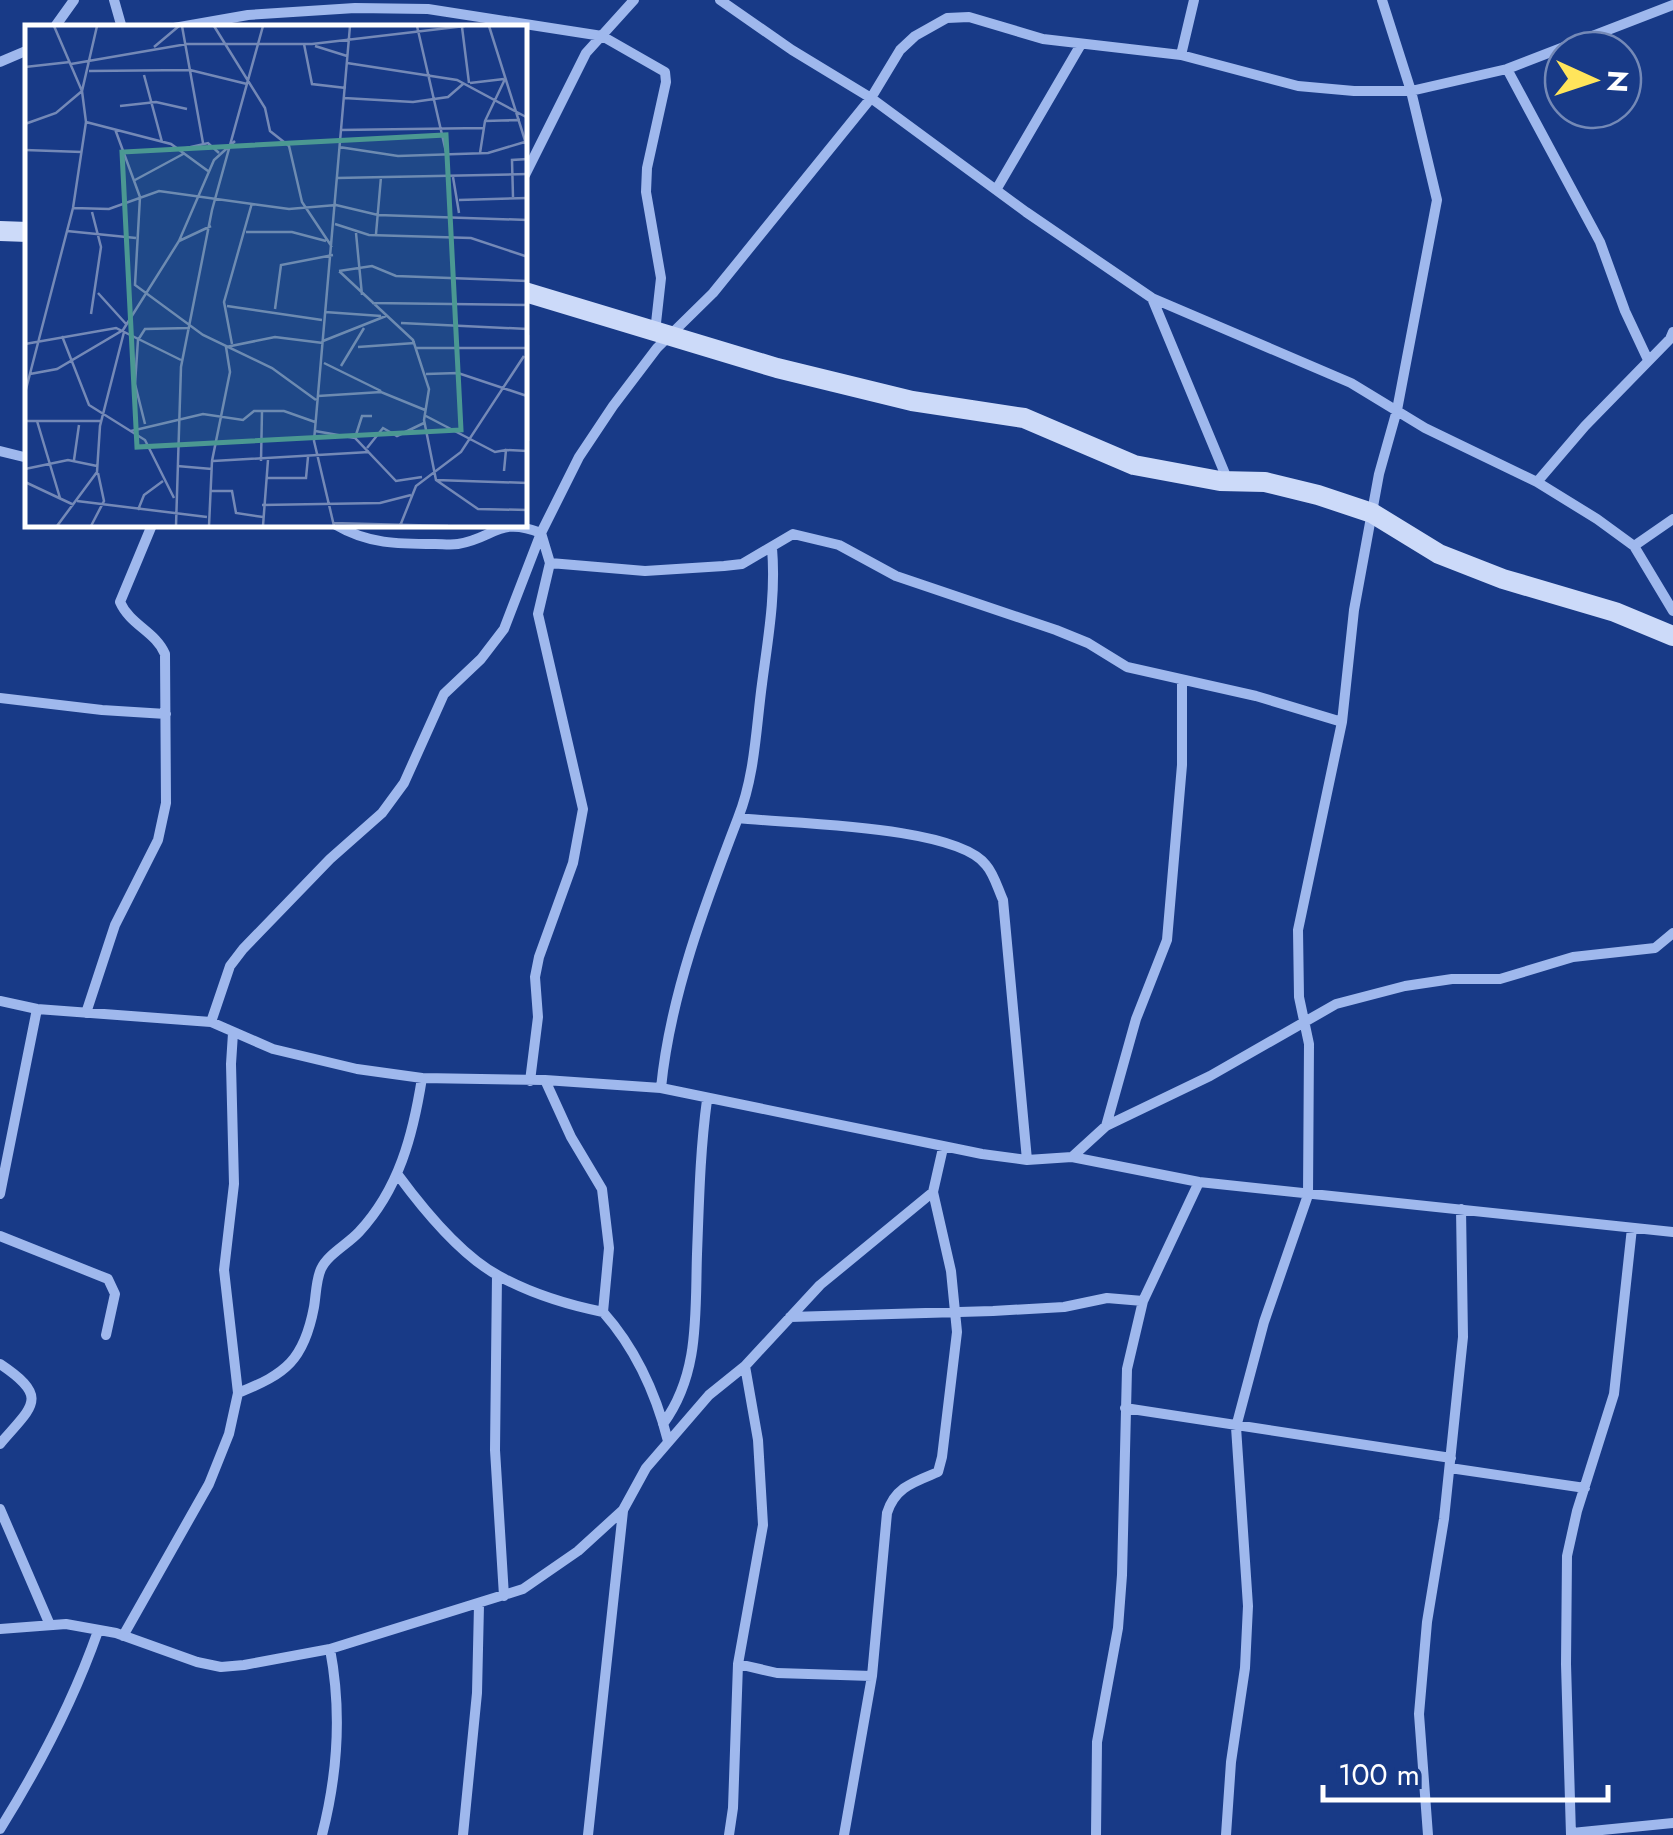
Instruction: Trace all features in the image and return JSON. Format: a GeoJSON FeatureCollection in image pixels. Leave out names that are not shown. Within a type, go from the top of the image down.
{"type":"FeatureCollection","features":[{"type":"Feature","properties":{"kind":"street"},"geometry":{"type":"LineString","coordinates":[[56,25],[74,0]]}},
{"type":"Feature","properties":{"kind":"street"},"geometry":{"type":"LineString","coordinates":[[114,0],[121,25]]}},
{"type":"Feature","properties":{"kind":"street"},"geometry":{"type":"LineString","coordinates":[[528,169],[586,53],[634,0]]}},
{"type":"Feature","properties":{"kind":"street"},"geometry":{"type":"LineString","coordinates":[[720,0],[808,61],[871,98],[1152,298],[1351,383],[1424,428],[1537,482],[1634,546],[1673,611]]}},
{"type":"Feature","properties":{"kind":"street"},"geometry":{"type":"LineString","coordinates":[[1181,55],[1194,0]]}},
{"type":"Feature","properties":{"kind":"street"},"geometry":{"type":"LineString","coordinates":[[1226,1835],[1248,1606],[1236,1426],[1264,1322],[1308,1195],[1310,1044],[1299,997],[1298,930],[1342,722],[1354,610],[1372,513],[1397,410],[1436,200],[1411,91],[1382,0]]}},
{"type":"Feature","properties":{"kind":"street"},"geometry":{"type":"LineString","coordinates":[[211,1022],[230,966],[330,859],[382,813],[404,783],[444,694],[504,630],[541,533],[579,457],[663,334],[713,293],[871,98],[900,50],[914,36],[947,18],[969,18],[1043,40],[1181,55],[1298,86],[1354,92],[1411,91],[1507,69],[1673,4]]}},
{"type":"Feature","properties":{"kind":"street"},"geometry":{"type":"LineString","coordinates":[[191,25],[248,15],[428,9],[602,36],[653,64],[666,76],[646,192],[660,278],[663,334]]}},
{"type":"Feature","properties":{"kind":"street"},"geometry":{"type":"LineString","coordinates":[[996,190],[1080,46]]}},
{"type":"Feature","properties":{"kind":"street"},"geometry":{"type":"LineString","coordinates":[[0,62],[25,51]]}},
{"type":"Feature","properties":{"kind":"street"},"geometry":{"type":"LineString","coordinates":[[1507,69],[1600,242],[1648,360]]}},
{"type":"Feature","properties":{"kind":"street"},"geometry":{"type":"LineString","coordinates":[[0,231],[25,232]]}},
{"type":"Feature","properties":{"kind":"street"},"geometry":{"type":"LineString","coordinates":[[528,293],[778,368],[912,400],[1024,418],[1134,465],[1228,481],[1265,482],[1318,495],[1372,513],[1439,554],[1503,579],[1615,612],[1673,636]]}},
{"type":"Feature","properties":{"kind":"street"},"geometry":{"type":"LineString","coordinates":[[1152,298],[1228,481]]}},
{"type":"Feature","properties":{"kind":"street"},"geometry":{"type":"LineString","coordinates":[[1537,482],[1648,360],[1672,341]]}},
{"type":"Feature","properties":{"kind":"street"},"geometry":{"type":"LineString","coordinates":[[0,451],[25,457]]}},
{"type":"Feature","properties":{"kind":"street"},"geometry":{"type":"LineString","coordinates":[[1634,546],[1673,519]]}},
{"type":"Feature","properties":{"kind":"street"},"geometry":{"type":"LineString","coordinates":[[86,1013],[115,925],[158,840],[166,803],[167,671],[161,644],[126,616],[120,602],[151,528]]}},
{"type":"Feature","properties":{"kind":"street"},"geometry":{"type":"LineString","coordinates":[[342,528],[360,538],[395,545],[459,544],[496,528]]}},
{"type":"Feature","properties":{"kind":"street"},"geometry":{"type":"LineString","coordinates":[[527,528],[541,533]]}},
{"type":"Feature","properties":{"kind":"street"},"geometry":{"type":"LineString","coordinates":[[530,1082],[538,1017],[535,977],[573,863],[583,810],[538,614],[550,563],[541,533]]}},
{"type":"Feature","properties":{"kind":"street"},"geometry":{"type":"LineString","coordinates":[[550,563],[646,571],[742,564],[793,534],[839,545],[896,576],[1056,630],[1088,643],[1127,667],[1256,696],[1342,722]]}},
{"type":"Feature","properties":{"kind":"street"},"geometry":{"type":"LineString","coordinates":[[661,1088],[681,989],[713,878],[738,818],[757,738],[774,598],[772,548]]}},
{"type":"Feature","properties":{"kind":"street"},"geometry":{"type":"LineString","coordinates":[[1106,1126],[1136,1018],[1167,940],[1182,765],[1182,680]]}},
{"type":"Feature","properties":{"kind":"street"},"geometry":{"type":"LineString","coordinates":[[0,698],[166,714]]}},
{"type":"Feature","properties":{"kind":"street"},"geometry":{"type":"LineString","coordinates":[[738,818],[795,820],[909,835],[967,851],[986,863],[1003,900],[1027,1160]]}},
{"type":"Feature","properties":{"kind":"street"},"geometry":{"type":"LineString","coordinates":[[1072,1157],[1106,1126],[1210,1076],[1336,1004],[1404,986],[1452,979],[1500,979],[1573,957],[1655,948],[1673,934]]}},
{"type":"Feature","properties":{"kind":"street"},"geometry":{"type":"LineString","coordinates":[[0,1002],[37,1009],[211,1022],[273,1048],[357,1070],[422,1078],[545,1080],[661,1088],[943,1148],[1027,1160],[1072,1157],[1198,1182],[1673,1232]]}},
{"type":"Feature","properties":{"kind":"street"},"geometry":{"type":"LineString","coordinates":[[0,1194],[37,1009]]}},
{"type":"Feature","properties":{"kind":"street"},"geometry":{"type":"LineString","coordinates":[[124,1636],[210,1484],[229,1434],[238,1393],[224,1270],[234,1184],[234,1033]]}},
{"type":"Feature","properties":{"kind":"street"},"geometry":{"type":"LineString","coordinates":[[238,1393],[275,1378],[292,1363],[305,1340],[320,1270],[378,1209],[398,1176],[416,1118],[422,1078]]}},
{"type":"Feature","properties":{"kind":"street"},"geometry":{"type":"LineString","coordinates":[[545,1080],[571,1137],[602,1189],[609,1248],[603,1312]]}},
{"type":"Feature","properties":{"kind":"street"},"geometry":{"type":"LineString","coordinates":[[664,1424],[677,1406],[694,1352],[700,1153],[707,1100]]}},
{"type":"Feature","properties":{"kind":"street"},"geometry":{"type":"LineString","coordinates":[[844,1835],[872,1676],[887,1514],[892,1498],[906,1485],[938,1472],[952,1378],[957,1310],[933,1192],[943,1148]]}},
{"type":"Feature","properties":{"kind":"street"},"geometry":{"type":"LineString","coordinates":[[398,1176],[455,1240],[497,1275],[576,1306],[603,1312],[637,1360],[668,1441]]}},
{"type":"Feature","properties":{"kind":"street"},"geometry":{"type":"LineString","coordinates":[[1096,1835],[1098,1742],[1121,1593],[1127,1369],[1143,1301],[1198,1182]]}},
{"type":"Feature","properties":{"kind":"street"},"geometry":{"type":"LineString","coordinates":[[0,1629],[66,1624],[124,1636],[197,1662],[244,1666],[330,1649],[434,1615],[480,1606],[524,1589],[578,1551],[624,1510],[646,1468],[709,1396],[745,1366],[820,1285],[933,1192]]}},
{"type":"Feature","properties":{"kind":"street"},"geometry":{"type":"LineString","coordinates":[[1428,1835],[1419,1714],[1463,1337],[1462,1210]]}},
{"type":"Feature","properties":{"kind":"street"},"geometry":{"type":"LineString","coordinates":[[1632,1228],[1614,1394],[1567,1556],[1571,1834],[1673,1823]]}},
{"type":"Feature","properties":{"kind":"street"},"geometry":{"type":"LineString","coordinates":[[0,1236],[108,1279],[114,1294],[106,1335]]}},
{"type":"Feature","properties":{"kind":"street"},"geometry":{"type":"LineString","coordinates":[[497,1275],[495,1450],[504,1596]]}},
{"type":"Feature","properties":{"kind":"street"},"geometry":{"type":"LineString","coordinates":[[790,1316],[993,1311],[1064,1306],[1107,1298],[1143,1301]]}},
{"type":"Feature","properties":{"kind":"street"},"geometry":{"type":"LineString","coordinates":[[0,1364],[28,1386],[32,1395],[32,1406],[0,1444]]}},
{"type":"Feature","properties":{"kind":"street"},"geometry":{"type":"LineString","coordinates":[[728,1835],[733,1808],[738,1664],[763,1524],[758,1440],[745,1366]]}},
{"type":"Feature","properties":{"kind":"street"},"geometry":{"type":"LineString","coordinates":[[1125,1408],[1585,1488]]}},
{"type":"Feature","properties":{"kind":"street"},"geometry":{"type":"LineString","coordinates":[[0,1509],[50,1624]]}},
{"type":"Feature","properties":{"kind":"street"},"geometry":{"type":"LineString","coordinates":[[588,1835],[624,1510]]}},
{"type":"Feature","properties":{"kind":"street"},"geometry":{"type":"LineString","coordinates":[[463,1835],[477,1692],[480,1606]]}},
{"type":"Feature","properties":{"kind":"street"},"geometry":{"type":"LineString","coordinates":[[0,1828],[40,1766],[79,1684],[98,1631]]}},
{"type":"Feature","properties":{"kind":"street"},"geometry":{"type":"LineString","coordinates":[[322,1835],[337,1749],[338,1691],[330,1649]]}},
{"type":"Feature","properties":{"kind":"street"},"geometry":{"type":"LineString","coordinates":[[738,1664],[777,1673],[872,1676]]}}]}
